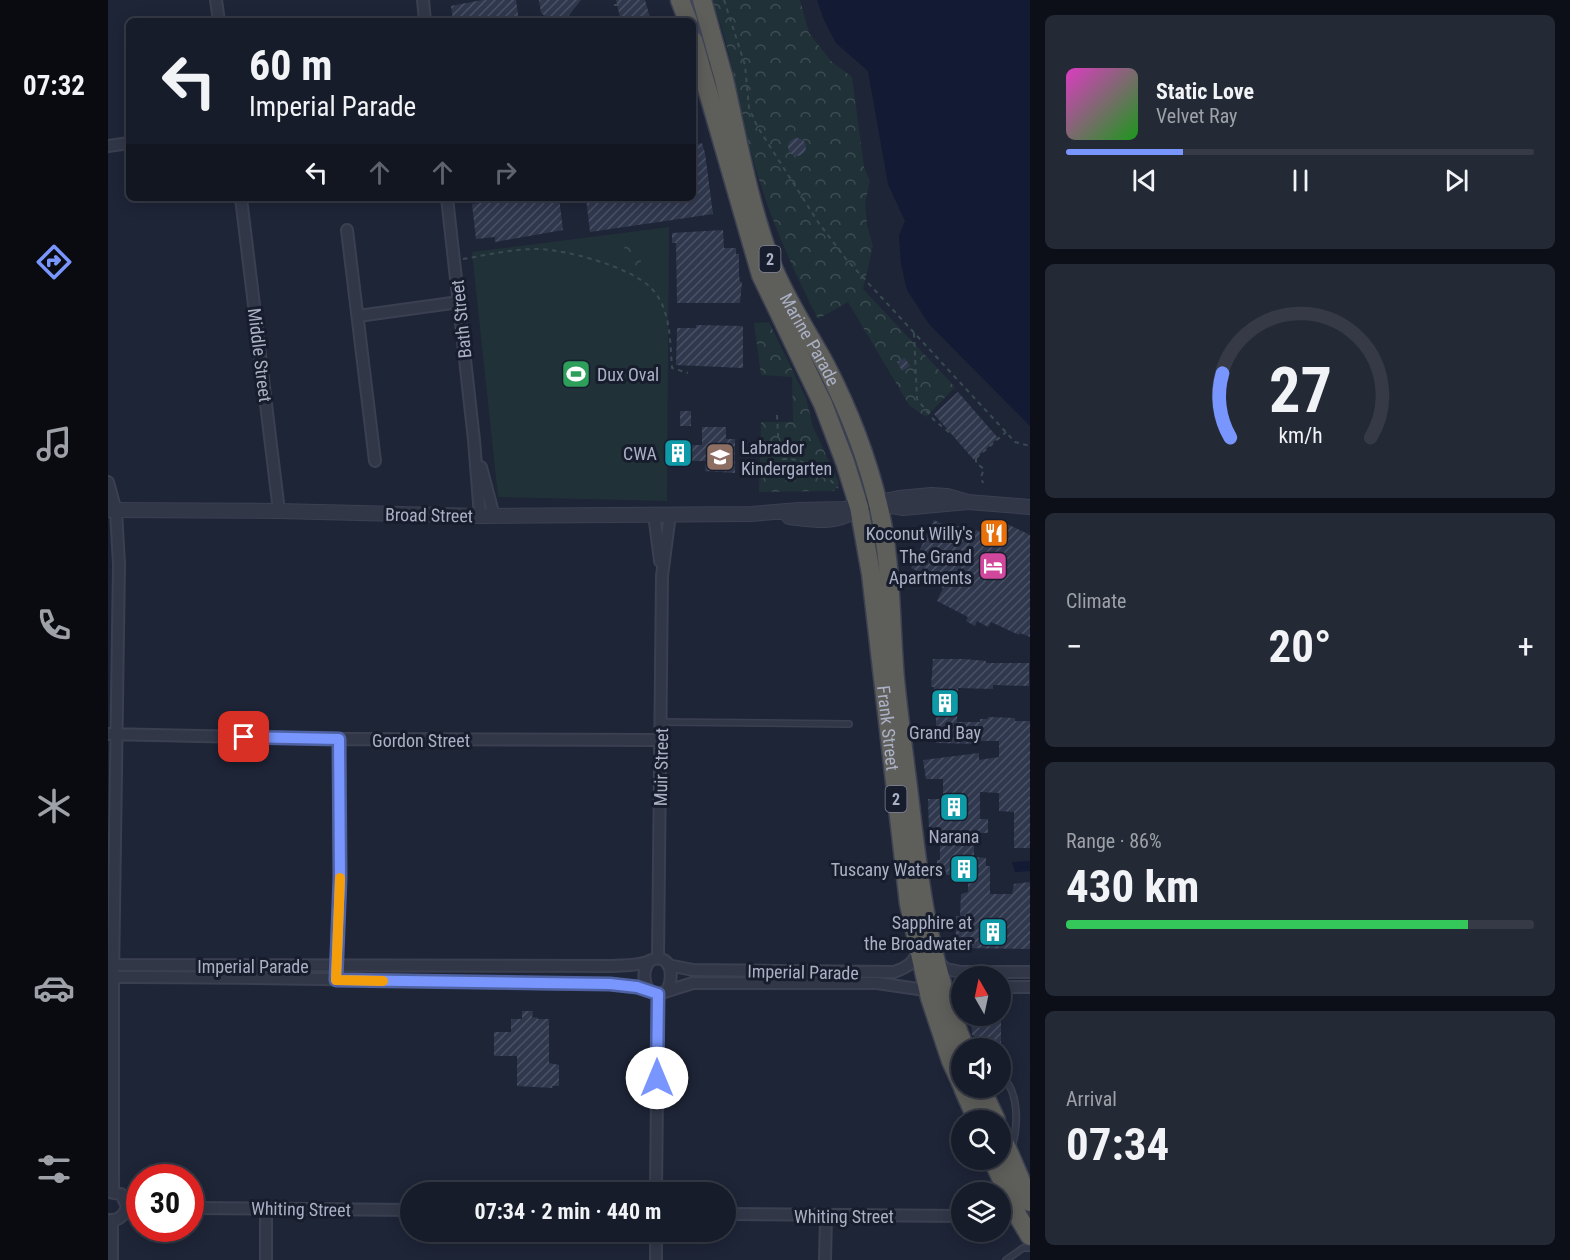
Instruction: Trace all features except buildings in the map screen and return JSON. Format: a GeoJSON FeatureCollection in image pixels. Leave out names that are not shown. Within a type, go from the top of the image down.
{"type":"FeatureCollection","features":[{"type":"Feature","properties":{"kind":"highway"},"geometry":{"type":"LineString","coordinates":[[680,0],[686,18]]}},
{"type":"Feature","properties":{"kind":"highway","name":"Marine Parade"},"geometry":{"type":"LineString","coordinates":[[702,0],[723,78],[739,155],[765,244],[789,300],[838,392],[878,504]]}},
{"type":"Feature","properties":{"kind":"highway","name":"Marine Parade"},"geometry":{"type":"LineString","coordinates":[[697,72],[715,116],[761,275],[823,404],[859,507]]}},
{"type":"Feature","properties":{"kind":"highway","name":"Frank Street"},"geometry":{"type":"LineString","coordinates":[[878,504],[889,571],[895,676],[918,869],[932,954],[960,1038]]}},
{"type":"Feature","properties":{"kind":"highway","name":"Frank Street"},"geometry":{"type":"LineString","coordinates":[[859,507],[871,574],[904,867],[916,940],[930,998],[951,1061]]}},
{"type":"Feature","properties":{"kind":"highway"},"geometry":{"type":"LineString","coordinates":[[1005,1170],[1016,1216],[1030,1236]]}},
{"type":"Feature","properties":{"kind":"highway"},"geometry":{"type":"LineString","coordinates":[[1011,1170],[1030,1202]]}},
{"type":"Feature","properties":{"kind":"main road"},"geometry":{"type":"LineString","coordinates":[[689,0],[694,18]]}},
{"type":"Feature","properties":{"kind":"main road"},"geometry":{"type":"LineString","coordinates":[[696,25],[713,86],[715,116]]}},
{"type":"Feature","properties":{"kind":"street"},"geometry":{"type":"LineString","coordinates":[[216,0],[219,18]]}},
{"type":"Feature","properties":{"kind":"street"},"geometry":{"type":"LineString","coordinates":[[423,0],[425,18]]}},
{"type":"Feature","properties":{"kind":"street"},"geometry":{"type":"LineString","coordinates":[[108,146],[126,143]]}},
{"type":"Feature","properties":{"kind":"street","name":"Middle Street"},"geometry":{"type":"LineString","coordinates":[[241,201],[279,511]]}},
{"type":"Feature","properties":{"kind":"street","name":"Bath Street"},"geometry":{"type":"LineString","coordinates":[[447,201],[474,440],[487,516]]}},
{"type":"Feature","properties":{"kind":"street"},"geometry":{"type":"LineString","coordinates":[[347,230],[375,461]]}},
{"type":"Feature","properties":{"kind":"street"},"geometry":{"type":"LineString","coordinates":[[358,315],[459,302]]}},
{"type":"Feature","properties":{"kind":"street"},"geometry":{"type":"LineString","coordinates":[[108,482],[119,564],[113,734],[110,1192],[124,1198],[126,1203]]}},
{"type":"Feature","properties":{"kind":"street"},"geometry":{"type":"LineString","coordinates":[[878,504],[899,498],[931,495],[947,496],[968,502],[1030,507]]}},
{"type":"Feature","properties":{"kind":"street","name":"Broad Street"},"geometry":{"type":"LineString","coordinates":[[112,511],[279,511],[487,516],[751,514],[833,519],[846,517],[859,507],[878,504]]}},
{"type":"Feature","properties":{"kind":"street","name":"Muir Street"},"geometry":{"type":"LineString","coordinates":[[654,514],[662,576]]}},
{"type":"Feature","properties":{"kind":"street","name":"Muir Street"},"geometry":{"type":"LineString","coordinates":[[653,960],[662,740],[662,576],[670,514]]}},
{"type":"Feature","properties":{"kind":"street","name":"Gordon Street"},"geometry":{"type":"LineString","coordinates":[[113,734],[339,739],[662,740]]}},
{"type":"Feature","properties":{"kind":"street"},"geometry":{"type":"LineString","coordinates":[[336,980],[340,878],[339,739]]}},
{"type":"Feature","properties":{"kind":"street","name":"Imperial Parade"},"geometry":{"type":"LineString","coordinates":[[111,977],[262,977],[610,984],[658,991],[693,982],[894,972],[906,968],[913,962],[917,954],[916,940]]}},
{"type":"Feature","properties":{"kind":"street"},"geometry":{"type":"LineString","coordinates":[[932,954],[941,966],[949,970],[1030,972]]}},
{"type":"Feature","properties":{"kind":"street"},"geometry":{"type":"LineString","coordinates":[[657,1182],[658,991],[645,975],[645,967],[653,960],[665,961],[668,965],[670,982],[658,991]]}},
{"type":"Feature","properties":{"kind":"street","name":"Imperial Parade"},"geometry":{"type":"LineString","coordinates":[[111,965],[612,966],[653,960]]}},
{"type":"Feature","properties":{"kind":"street"},"geometry":{"type":"LineString","coordinates":[[433,965],[433,982]]}},
{"type":"Feature","properties":{"kind":"street","name":"Imperial Parade"},"geometry":{"type":"LineString","coordinates":[[668,965],[693,970],[877,983],[925,990],[930,998]]}},
{"type":"Feature","properties":{"kind":"street"},"geometry":{"type":"LineString","coordinates":[[1011,987],[1030,987]]}},
{"type":"Feature","properties":{"kind":"street"},"geometry":{"type":"LineString","coordinates":[[949,1010],[951,1003]]}},
{"type":"Feature","properties":{"kind":"street"},"geometry":{"type":"LineString","coordinates":[[111,1260],[110,1220],[122,1216],[126,1208]]}},
{"type":"Feature","properties":{"kind":"street","name":"Whiting Street"},"geometry":{"type":"LineString","coordinates":[[204,1208],[400,1210]]}},
{"type":"Feature","properties":{"kind":"street"},"geometry":{"type":"LineString","coordinates":[[266,1209],[266,1260]]}},
{"type":"Feature","properties":{"kind":"street","name":"Whiting Street"},"geometry":{"type":"LineString","coordinates":[[736,1214],[951,1216]]}},
{"type":"Feature","properties":{"kind":"street"},"geometry":{"type":"LineString","coordinates":[[825,1260],[826,1216]]}},
{"type":"Feature","properties":{"kind":"street"},"geometry":{"type":"LineString","coordinates":[[656,1242],[656,1260]]}},
{"type":"Feature","properties":{"kind":"lane"},"geometry":{"type":"LineString","coordinates":[[662,722],[849,724]]}},
{"type":"Feature","properties":{"kind":"lane"},"geometry":{"type":"LineString","coordinates":[[1011,1089],[1016,1118],[1016,1128],[1011,1138]]}},
{"type":"Feature","properties":{"kind":"lane"},"geometry":{"type":"LineString","coordinates":[[1006,1260],[1023,1248],[1030,1248]]}},
{"type":"Feature","properties":{"kind":"path"},"geometry":{"type":"LineString","coordinates":[[724,0],[745,65],[749,108],[757,126],[818,222],[846,259],[1006,432],[1016,442],[1030,446]]}},
{"type":"Feature","properties":{"kind":"path"},"geometry":{"type":"LineString","coordinates":[[614,5],[621,5]]}},
{"type":"Feature","properties":{"kind":"path"},"geometry":{"type":"LineString","coordinates":[[455,260],[537,249],[572,254],[619,268],[652,289],[665,313],[670,335],[672,368],[688,373]]}},
{"type":"Feature","properties":{"kind":"path"},"geometry":{"type":"LineString","coordinates":[[914,333],[917,399],[934,420],[950,433]]}},
{"type":"Feature","properties":{"kind":"path"},"geometry":{"type":"LineString","coordinates":[[777,415],[779,455],[783,459],[792,458],[820,471],[842,492]]}},
{"type":"Feature","properties":{"kind":"path"},"geometry":{"type":"LineString","coordinates":[[983,483],[981,477],[984,469],[976,463],[976,458],[1006,432]]}},
{"type":"Feature","properties":{"kind":"green space"},"geometry":{"type":"Polygon","coordinates":[[[712,0],[800,0],[809,33],[831,61],[852,77],[864,167],[870,181],[865,203],[867,225],[873,246],[863,289],[955,387],[926,417],[909,405],[848,302],[818,319],[782,242],[760,183],[731,61],[712,0]]]}},
{"type":"Feature","properties":{"kind":"green space","name":"Dux Oval"},"geometry":{"type":"Polygon","coordinates":[[[669,227],[667,501],[498,497],[472,252],[669,227]]]}},
{"type":"Feature","properties":{"kind":"green space"},"geometry":{"type":"Polygon","coordinates":[[[626,240],[640,240],[641,265],[621,266],[626,240]]]}},
{"type":"Feature","properties":{"kind":"green space"},"geometry":{"type":"Polygon","coordinates":[[[769,322],[806,398],[813,427],[839,483],[834,491],[759,492],[761,422],[793,422],[792,377],[761,375],[754,323],[769,322]]]}},
{"type":"Feature","properties":{"kind":"water"},"geometry":{"type":"Polygon","coordinates":[[[817,0],[1030,0],[1030,426],[929,324],[907,290],[901,264],[899,236],[905,221],[888,184],[868,71],[836,43],[817,0]]]}},
{"type":"Feature","properties":{"kind":"water"},"geometry":{"type":"Polygon","coordinates":[[[1030,861],[1030,871],[1015,872],[1012,862],[1030,861]]]}},
{"type":"Feature","properties":{"kind":"slow traffic"},"geometry":{"type":"LineString","coordinates":[[340,878],[336,980],[383,981]]}},
{"type":"Feature","properties":{"kind":"place","name":"Dux Oval"},"geometry":{"type":"Point","coordinates":[576,374]}},
{"type":"Feature","properties":{"kind":"place","name":"CWA"},"geometry":{"type":"Point","coordinates":[678,453]}},
{"type":"Feature","properties":{"kind":"place","name":"Labrador Kindergarten"},"geometry":{"type":"Point","coordinates":[720,457]}},
{"type":"Feature","properties":{"kind":"place","name":"Koconut Willy's"},"geometry":{"type":"Point","coordinates":[994,533]}},
{"type":"Feature","properties":{"kind":"place","name":"The Grand Apartments"},"geometry":{"type":"Point","coordinates":[993,566]}},
{"type":"Feature","properties":{"kind":"place","name":"Grand Bay"},"geometry":{"type":"Point","coordinates":[945,703]}},
{"type":"Feature","properties":{"kind":"place","name":"Narana"},"geometry":{"type":"Point","coordinates":[954,807]}},
{"type":"Feature","properties":{"kind":"place","name":"Tuscany Waters"},"geometry":{"type":"Point","coordinates":[964,869]}},
{"type":"Feature","properties":{"kind":"place","name":"Sapphire at the Broadwater"},"geometry":{"type":"Point","coordinates":[993,932]}},
{"type":"Feature","properties":{"kind":"route"},"geometry":{"type":"LineString","coordinates":[[244,737],[339,739],[340,878],[336,980],[610,984],[629,985],[648,990],[658,994],[657,1078]]}}]}
